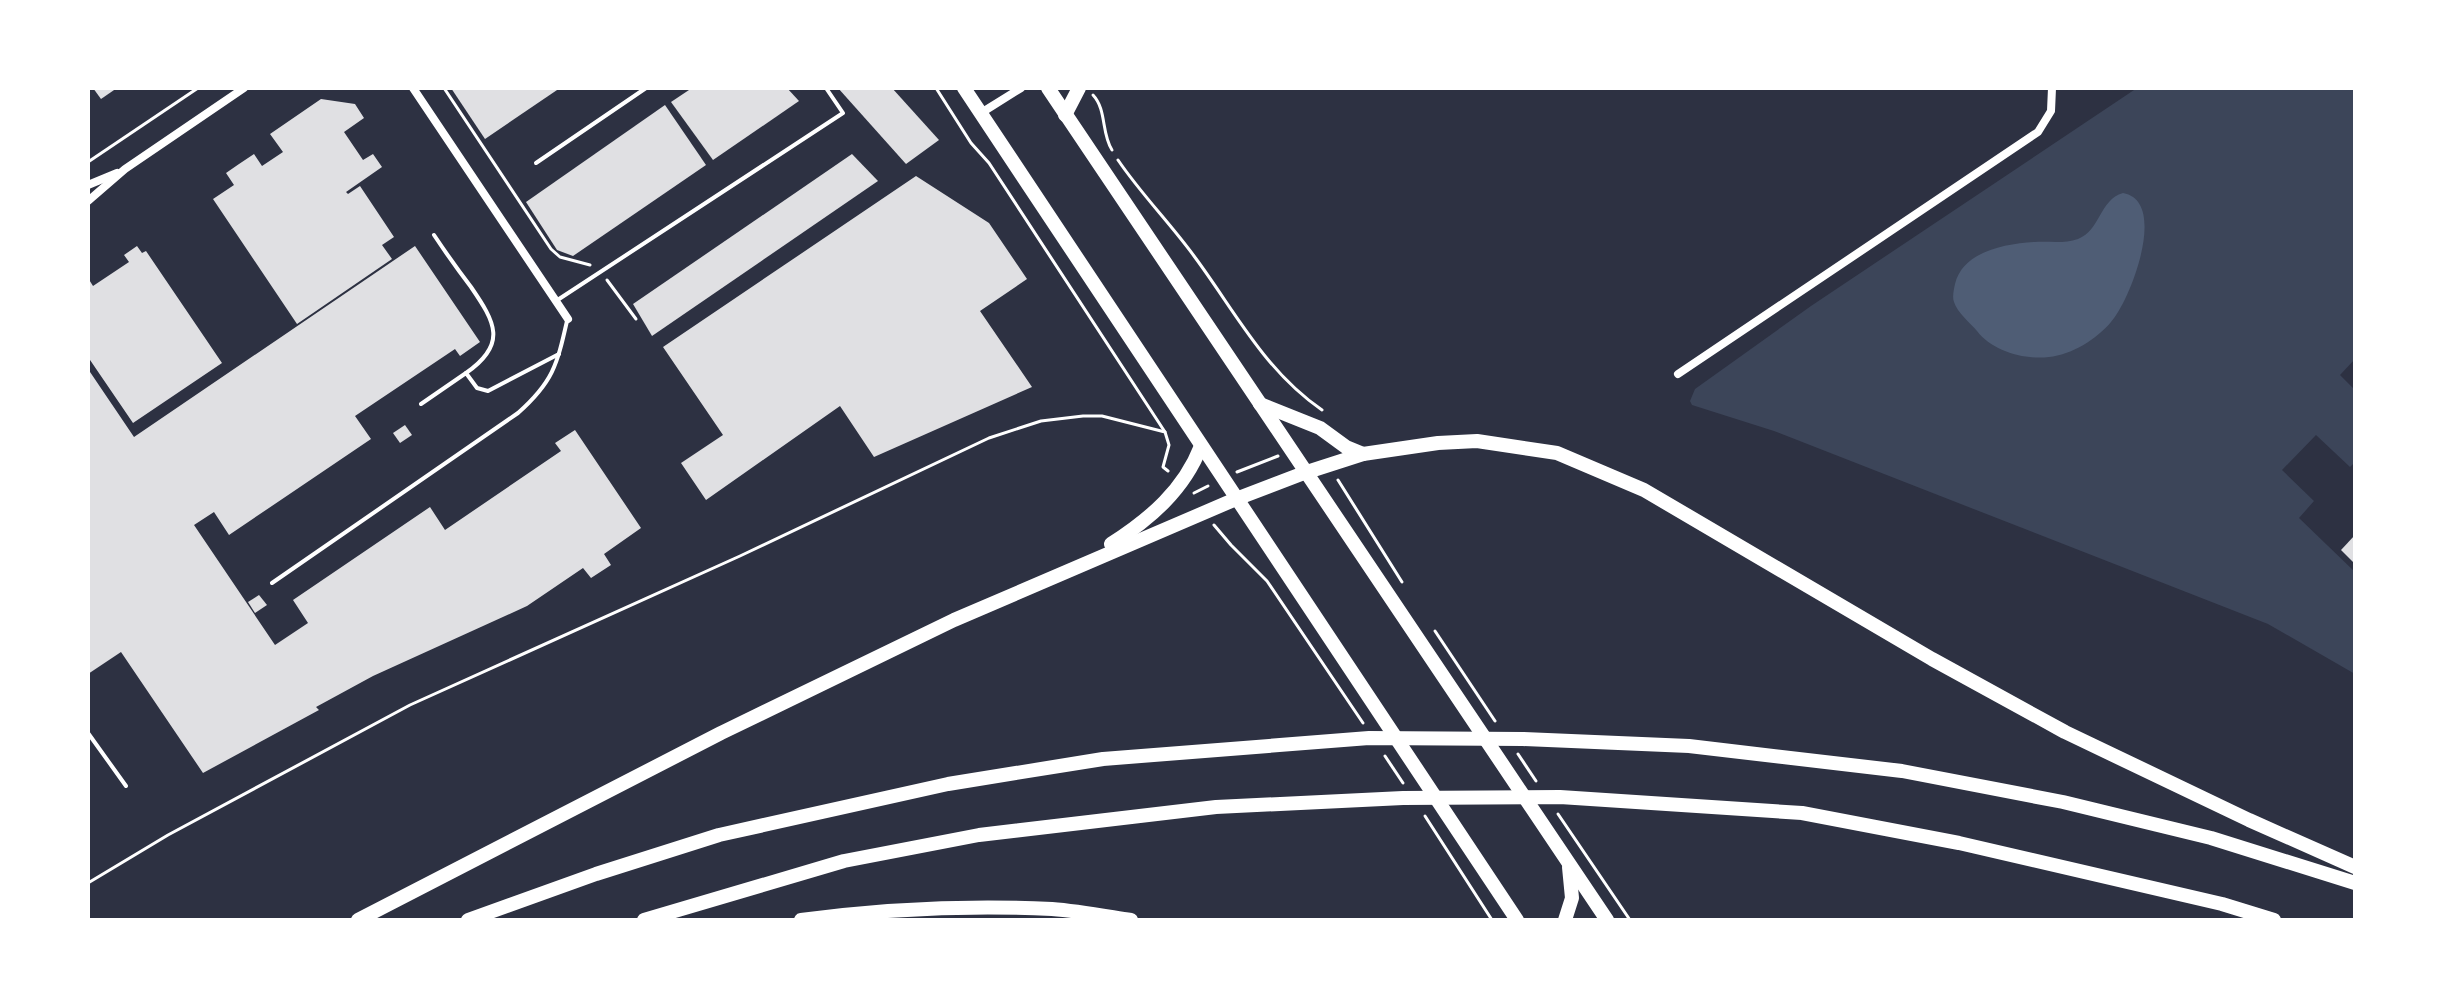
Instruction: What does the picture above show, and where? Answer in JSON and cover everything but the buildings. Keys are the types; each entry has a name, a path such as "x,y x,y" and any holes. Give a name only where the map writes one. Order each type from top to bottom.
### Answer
{"highway":[{"path":"964,88 1517,920"},
{"path":"1048,88 1607,920"},
{"path":"1065,115 1085,90"},
{"path":"1260,404 1320,428 1346,447 1363,454"},
{"path":"358,920 721,733 954,620 1076,566 1236,499 1363,454 1427,444 1477,441 1557,453 1644,490 1932,659 2065,732 2355,867"},
{"path":"1076,566 1151,516 1183,482 1201,446"},
{"path":"468,920 596,874 719,835 948,784 1103,759 1372,740 1523,739 1689,746 1902,771 2063,802 2211,838 2355,883"},
{"path":"644,920 844,861 979,835 1216,807 1404,792 1560,797 1802,813 1959,843 2222,904 2274,920"},
{"path":"1565,920 1572,898 1569,863"},
{"path":"801,920 869,911 972,907 1054,909 1131,920"}],"street":[{"path":"88,201 125,169 244,88"},
{"path":"413,88 568,319"},
{"path":"981,113 1021,88"},
{"path":"1678,374 2038,132 2051,111 2052,88"},
{"path":"88,185 125,169"}],"lane":[{"path":"536,163 646,88"},
{"path":"556,301 843,113 826,88"},
{"path":"421,404 478,365 491,349 493,329 489,312 434,235"},
{"path":"272,583 518,413 541,393 556,367 568,319"},
{"path":"466,373 477,388 488,391 559,354"},
{"path":"88,733 126,786"}],"path":[{"path":"88,162 198,88"},
{"path":"444,88 551,249 560,257 598,268"},
{"path":"936,88 971,143 989,163 1165,432 1169,445 1163,467 1183,482 1220,533 1267,581 1404,792"},
{"path":"1085,90 1100,104 1102,129 1112,152 1196,258 1263,355 1285,381 1325,413 1320,428"},
{"path":"605,277 636,319"},
{"path":"88,883 168,835 410,705 740,556 989,438 1041,421 1083,416 1102,416 1165,432"},
{"path":"1422,811 1492,920"}],"shaded area":[{"path":"2137,88 2355,88 2355,359 2340,375 2355,390 2355,462 2350,467 2316,435 2282,470 2314,501 2299,518 2355,572 2355,674 2268,624 1774,431 1692,405 1690,401 1695,389 1811,306"},
{"path":"2123,193 2136,200 2143,214 2141,253 2119,311 2091,340 2057,356 2039,358 2019,355 1991,344 1958,310 1953,298 1955,284 1967,264 1976,257 1999,247 2078,239 2086,235 2109,202"}]}
